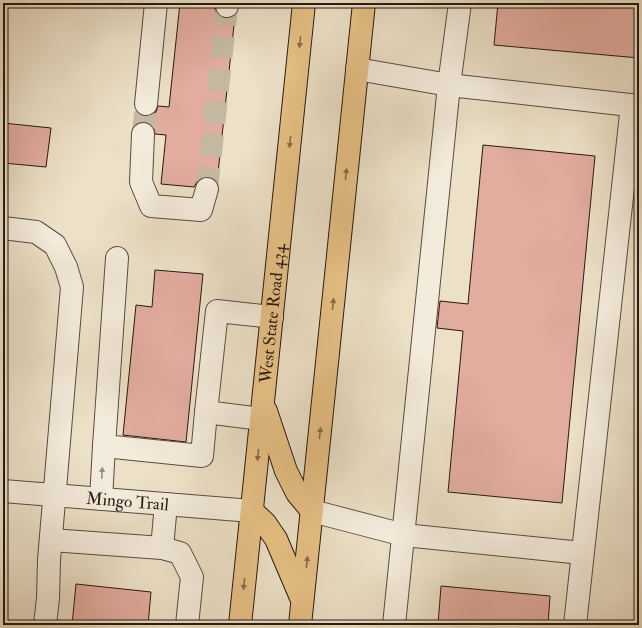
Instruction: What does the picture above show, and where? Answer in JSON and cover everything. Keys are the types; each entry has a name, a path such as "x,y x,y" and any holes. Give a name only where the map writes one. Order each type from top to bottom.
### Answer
{"main road":[{"name":"West State Road 434","path":"240,625 304,3"},
{"path":"300,625 364,3"},
{"path":"262,410 286,471 298,493 312,511"},
{"path":"252,511 265,523 276,539 303,601"}],"street":[{"path":"146,104 156,3"},
{"path":"394,625 449,85 460,3"},
{"path":"357,69 449,85 635,106 574,625"},
{"path":"143,134 141,182 151,206 202,210 206,189"},
{"path":"3,228 36,232 55,245 66,267 72,287 55,495 48,560 46,625"},
{"path":"101,499 118,258"},
{"path":"104,446 202,456 217,311 272,317"},
{"path":"206,412 262,410"},
{"name":"Mingo Trail","path":"3,491 252,511"},
{"path":"162,548 166,504"},
{"path":"312,511 404,535 582,553"},
{"path":"51,540 162,548 180,553 192,577 187,625"}],"building":[{"path":"180,3 215,4 217,14 223,18 235,16 217,182 211,177 204,177 198,180 194,187 161,184 166,135 155,134 154,128 149,123 150,116 156,112 158,106 169,107"},
{"path":"498,3 639,3 639,58 494,45"},
{"path":"3,123 51,128 46,167 3,163"},
{"path":"483,145 595,156 562,503 448,492 463,331 437,328 440,301 468,304"},
{"path":"155,270 203,274 186,442 123,435 136,305 152,307"},
{"path":"76,584 151,592 148,625 72,625"},
{"path":"441,586 550,596 548,625 438,625"}],"tunnel":[{"path":"207,189 227,6"},
{"path":"143,134 146,104"}]}
